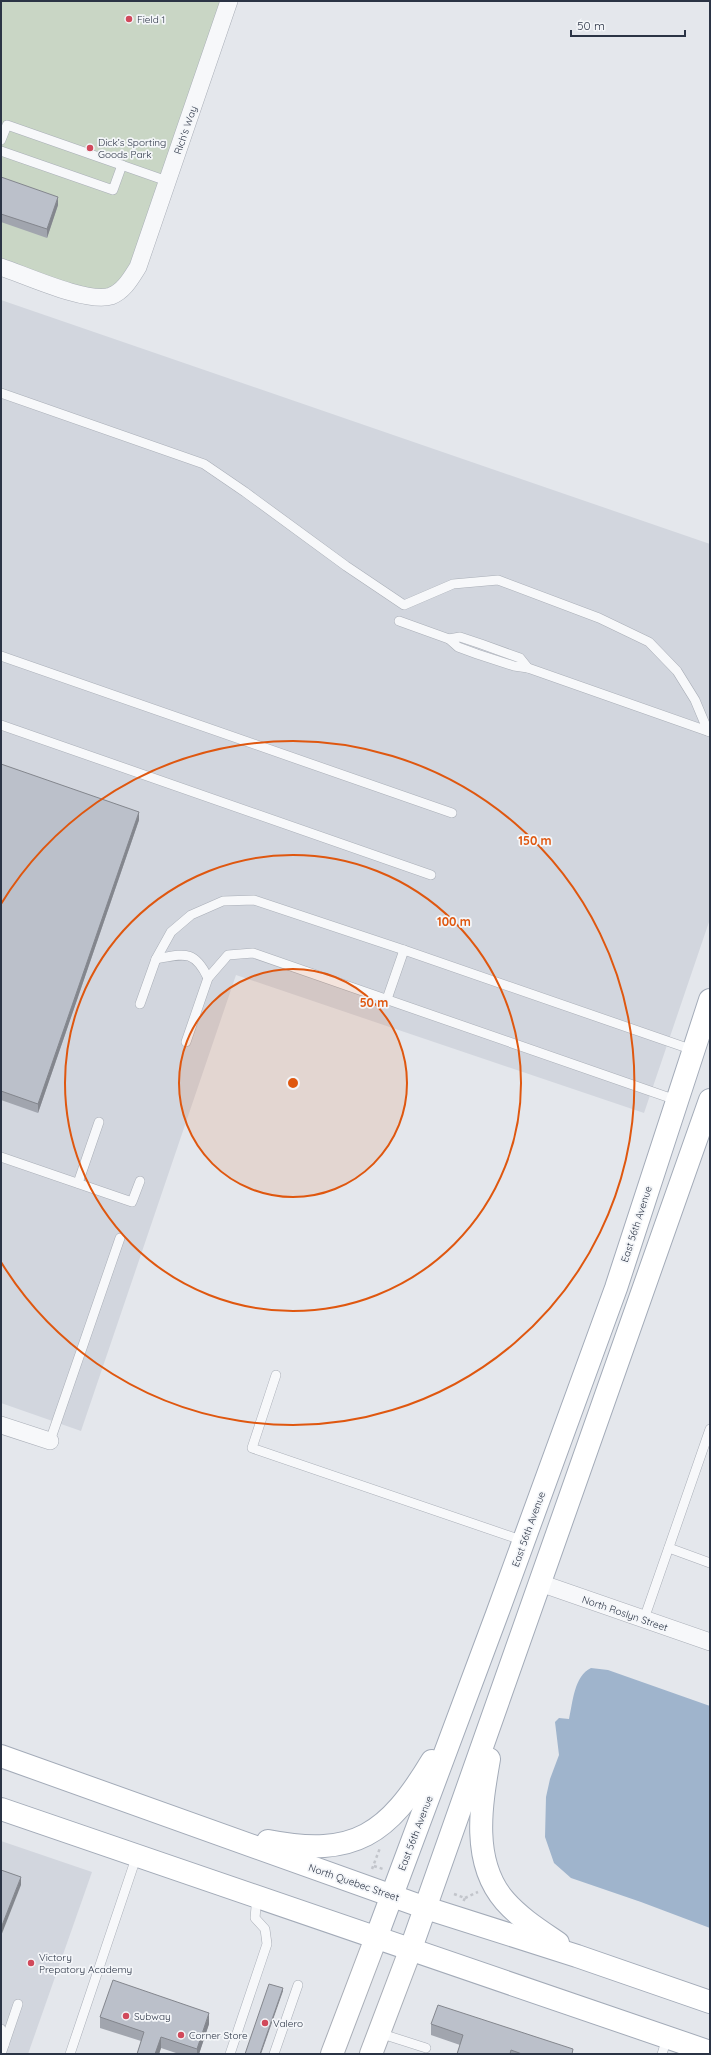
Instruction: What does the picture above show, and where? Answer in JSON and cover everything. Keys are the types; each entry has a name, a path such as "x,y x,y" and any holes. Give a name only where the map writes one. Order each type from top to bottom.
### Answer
{"main road":[{"name":"East 56th Avenue","path":"332,2054 524,1541 616,1288 676,1100 710,1000"},
{"path":"371,2054 426,1908 710,1100"},
{"path":"204,1828 284,1844 306,1846 332,1846 360,1838 385,1823 404,1803 420,1780 460,1713"},
{"path":"491,1722 489,1757 482,1805 482,1835 485,1863 489,1876 506,1902 528,1922 577,1956"},
{"name":"North Quebec Street","path":"1,1756 426,1908 577,1956 710,2002"},
{"path":"1,1809 376,1938 665,2046 710,2052"}],"street":[{"name":"Rich's Way","path":"1,267 95,298 111,296 126,286 138,267 229,1"},
{"path":"1,1424 50,1442"},
{"name":"North Roslyn Street","path":"540,1583 710,1642"}],"lane":[{"path":"1,140 7,125 167,181"},
{"path":"1,151 113,190 122,165"},
{"path":"1,393 204,464 346,566 404,605 453,584 498,580 599,618 649,642 677,671 695,700 709,732"},
{"path":"399,621 449,639 458,647 477,654 514,666 528,668 709,732"},
{"path":"1,656 452,813"},
{"path":"1,725 431,875"},
{"path":"140,1004 156,959 171,932 192,915 222,900 254,900 693,1050"},
{"path":"387,999 404,950"},
{"path":"186,1042 208,978 228,955 253,953 676,1100"},
{"path":"156,959 183,954 200,962 208,978"},
{"path":"78,1183 99,1122"},
{"path":"1,1157 132,1202 140,1181"},
{"path":"50,1442 120,1238"},
{"path":"276,1375 252,1448 524,1541"},
{"path":"644,1619 710,1429"},
{"path":"669,1548 710,1563"},
{"path":"70,2054 137,1855"},
{"path":"230,2054 267,1944 266,1929 255,1918 257,1896"},
{"path":"274,2054 298,1985"},
{"path":"3,2052 18,2004"},
{"path":"1,2029 3,2052"},
{"path":"379,2033 426,2048"}],"path":[{"path":"371,1873 381,1846 378,1842"},
{"path":"454,1894 464,1898 478,1892"},
{"path":"462,1904 464,1898"}],"shaded area":[{"path":"1,300 710,544 710,919 644,1113 236,975 81,1431 1,1403"},
{"name":"Victory Prepatory Academy","path":"1,1841 92,1872 28,2054 1,2054"}],"green space":[{"name":"Dick’s Sporting Goods Park","path":"1,1 229,1 138,267 111,296 1,267"}],"water":[{"path":"591,1668 608,1670 710,1706 710,1928 571,1878 554,1863 545,1837 546,1797 550,1779 559,1755 555,1722 559,1718 569,1719 575,1690 578,1683 585,1672"}],"building":[{"path":"1,177 58,197 47,229 1,214"},
{"path":"1,764 139,812 38,1104 1,1091"},
{"path":"1,1870 21,1877 1,1928"},
{"path":"113,1980 209,2013 197,2049 161,2037 155,2054 137,2054 144,2032 100,2017"},
{"name":"Valero","path":"269,1984 283,1988 260,2054 245,2054"},
{"path":"438,2005 573,2049 572,2054 522,2054 511,2050 510,2054 457,2054 463,2035 431,2024"}],"place":[{"name":"Field 1","path":"129,19"},
{"name":"Dick’s Sporting Goods Park","path":"90,148"},
{"name":"Victory Prepatory Academy","path":"31,1963"},
{"name":"Subway","path":"126,2016"},
{"name":"Valero","path":"265,2023"},
{"name":"Corner Store","path":"181,2035"}]}
